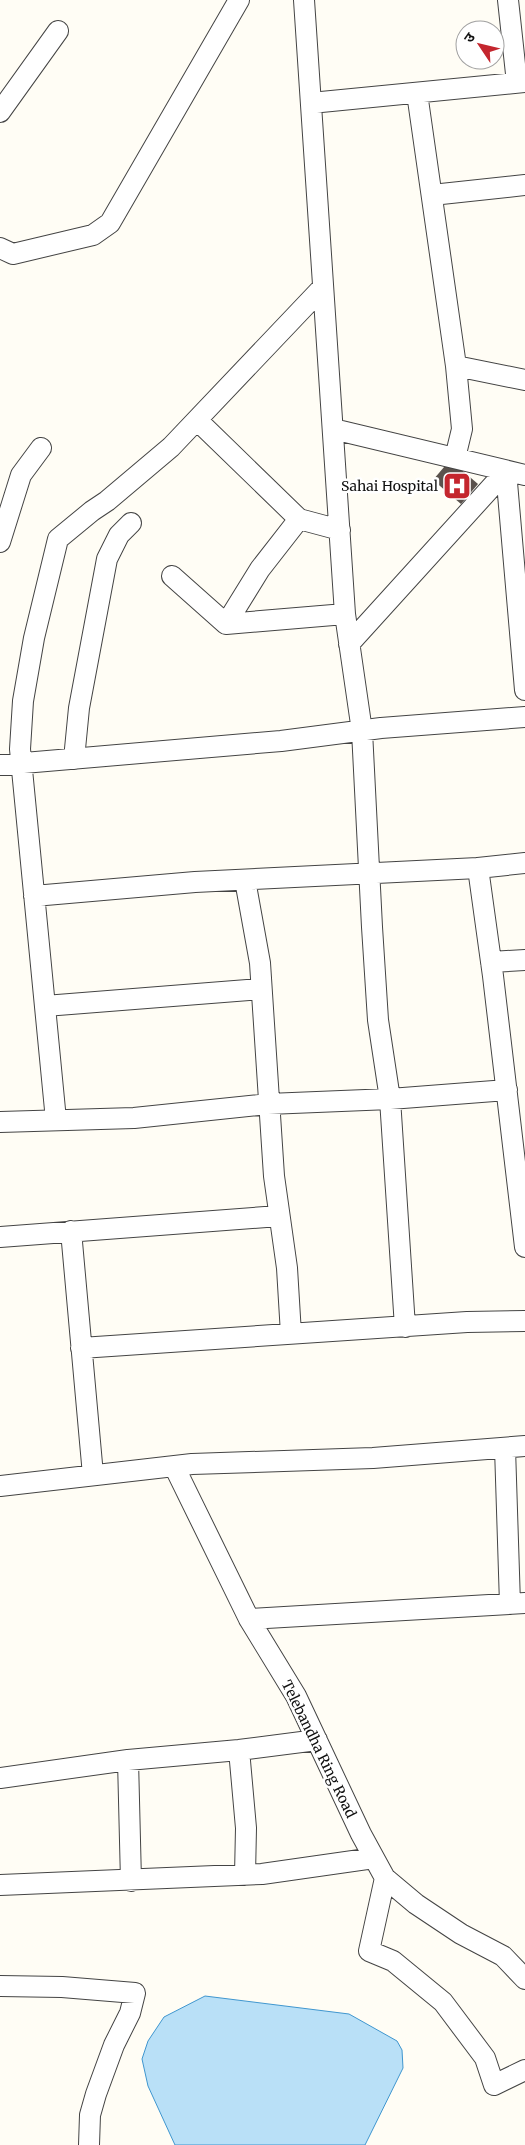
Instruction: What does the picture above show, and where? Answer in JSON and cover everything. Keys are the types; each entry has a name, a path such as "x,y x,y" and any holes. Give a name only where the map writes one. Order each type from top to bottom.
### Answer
{"street":[{"path":"0,248 13,254 93,236 110,223 239,0"},
{"path":"304,0 345,614 362,731 378,1020 390,1099 404,1327"},
{"path":"311,103 521,83 508,0"},
{"path":"0,112 58,31"},
{"path":"417,93 456,366 462,429 455,458"},
{"path":"432,195 525,185"},
{"path":"56,1120 23,763 20,749 23,701 36,629 58,539 92,511 108,501 171,447 324,287"},
{"path":"456,366 525,380"},
{"path":"197,420 299,519 340,530"},
{"path":"333,429 515,473"},
{"path":"0,542 20,475 41,448"},
{"path":"350,644 515,473"},
{"path":"515,473 525,690"},
{"path":"226,624 260,569 299,519"},
{"path":"74,759 79,708 107,558 119,535 131,523"},
{"path":"172,576 226,624 345,614"},
{"path":"0,765 272,742 362,731 525,717"},
{"path":"34,896 369,872 478,868 525,863"},
{"path":"478,868 525,1247"},
{"path":"245,880 260,963 268,1104 287,1268 291,1334"},
{"path":"491,962 525,960"},
{"path":"45,1006 261,989"},
{"path":"0,1122 134,1118 268,1104 390,1099 507,1090"},
{"path":"0,1237 280,1216"},
{"path":"71,1232 93,1475"},
{"path":"81,1348 525,1321"},
{"path":"0,1486 174,1466 373,1458 525,1446"},
{"path":"249,1619 517,1604 505,1448"},
{"name":"Telebandha Ring Road","path":"174,1466 249,1619 296,1696 385,1878 431,1914 462,1934 503,1956 525,1979"},
{"path":"0,1778 128,1760 239,1750 316,1740"},
{"path":"239,1750 246,1828 245,1875"},
{"path":"128,1760 131,1881"},
{"path":"0,1885 245,1875 374,1858"},
{"path":"385,1878 369,1951 393,1961 443,2002 485,2058 494,2085 525,2070"},
{"path":"0,1986 135,1993 130,2013 114,2045 96,2094 90,2115 89,2145"}],"water":[{"path":"205,1996 349,2014 397,2041 402,2050 403,2068 365,2145 175,2145 148,2086 142,2059 148,2041 164,2017"}],"building":[{"path":"450,460 478,484 461,504 433,480"}],"place":[{"name":"Sahai Hospital","path":"457,486"}]}
